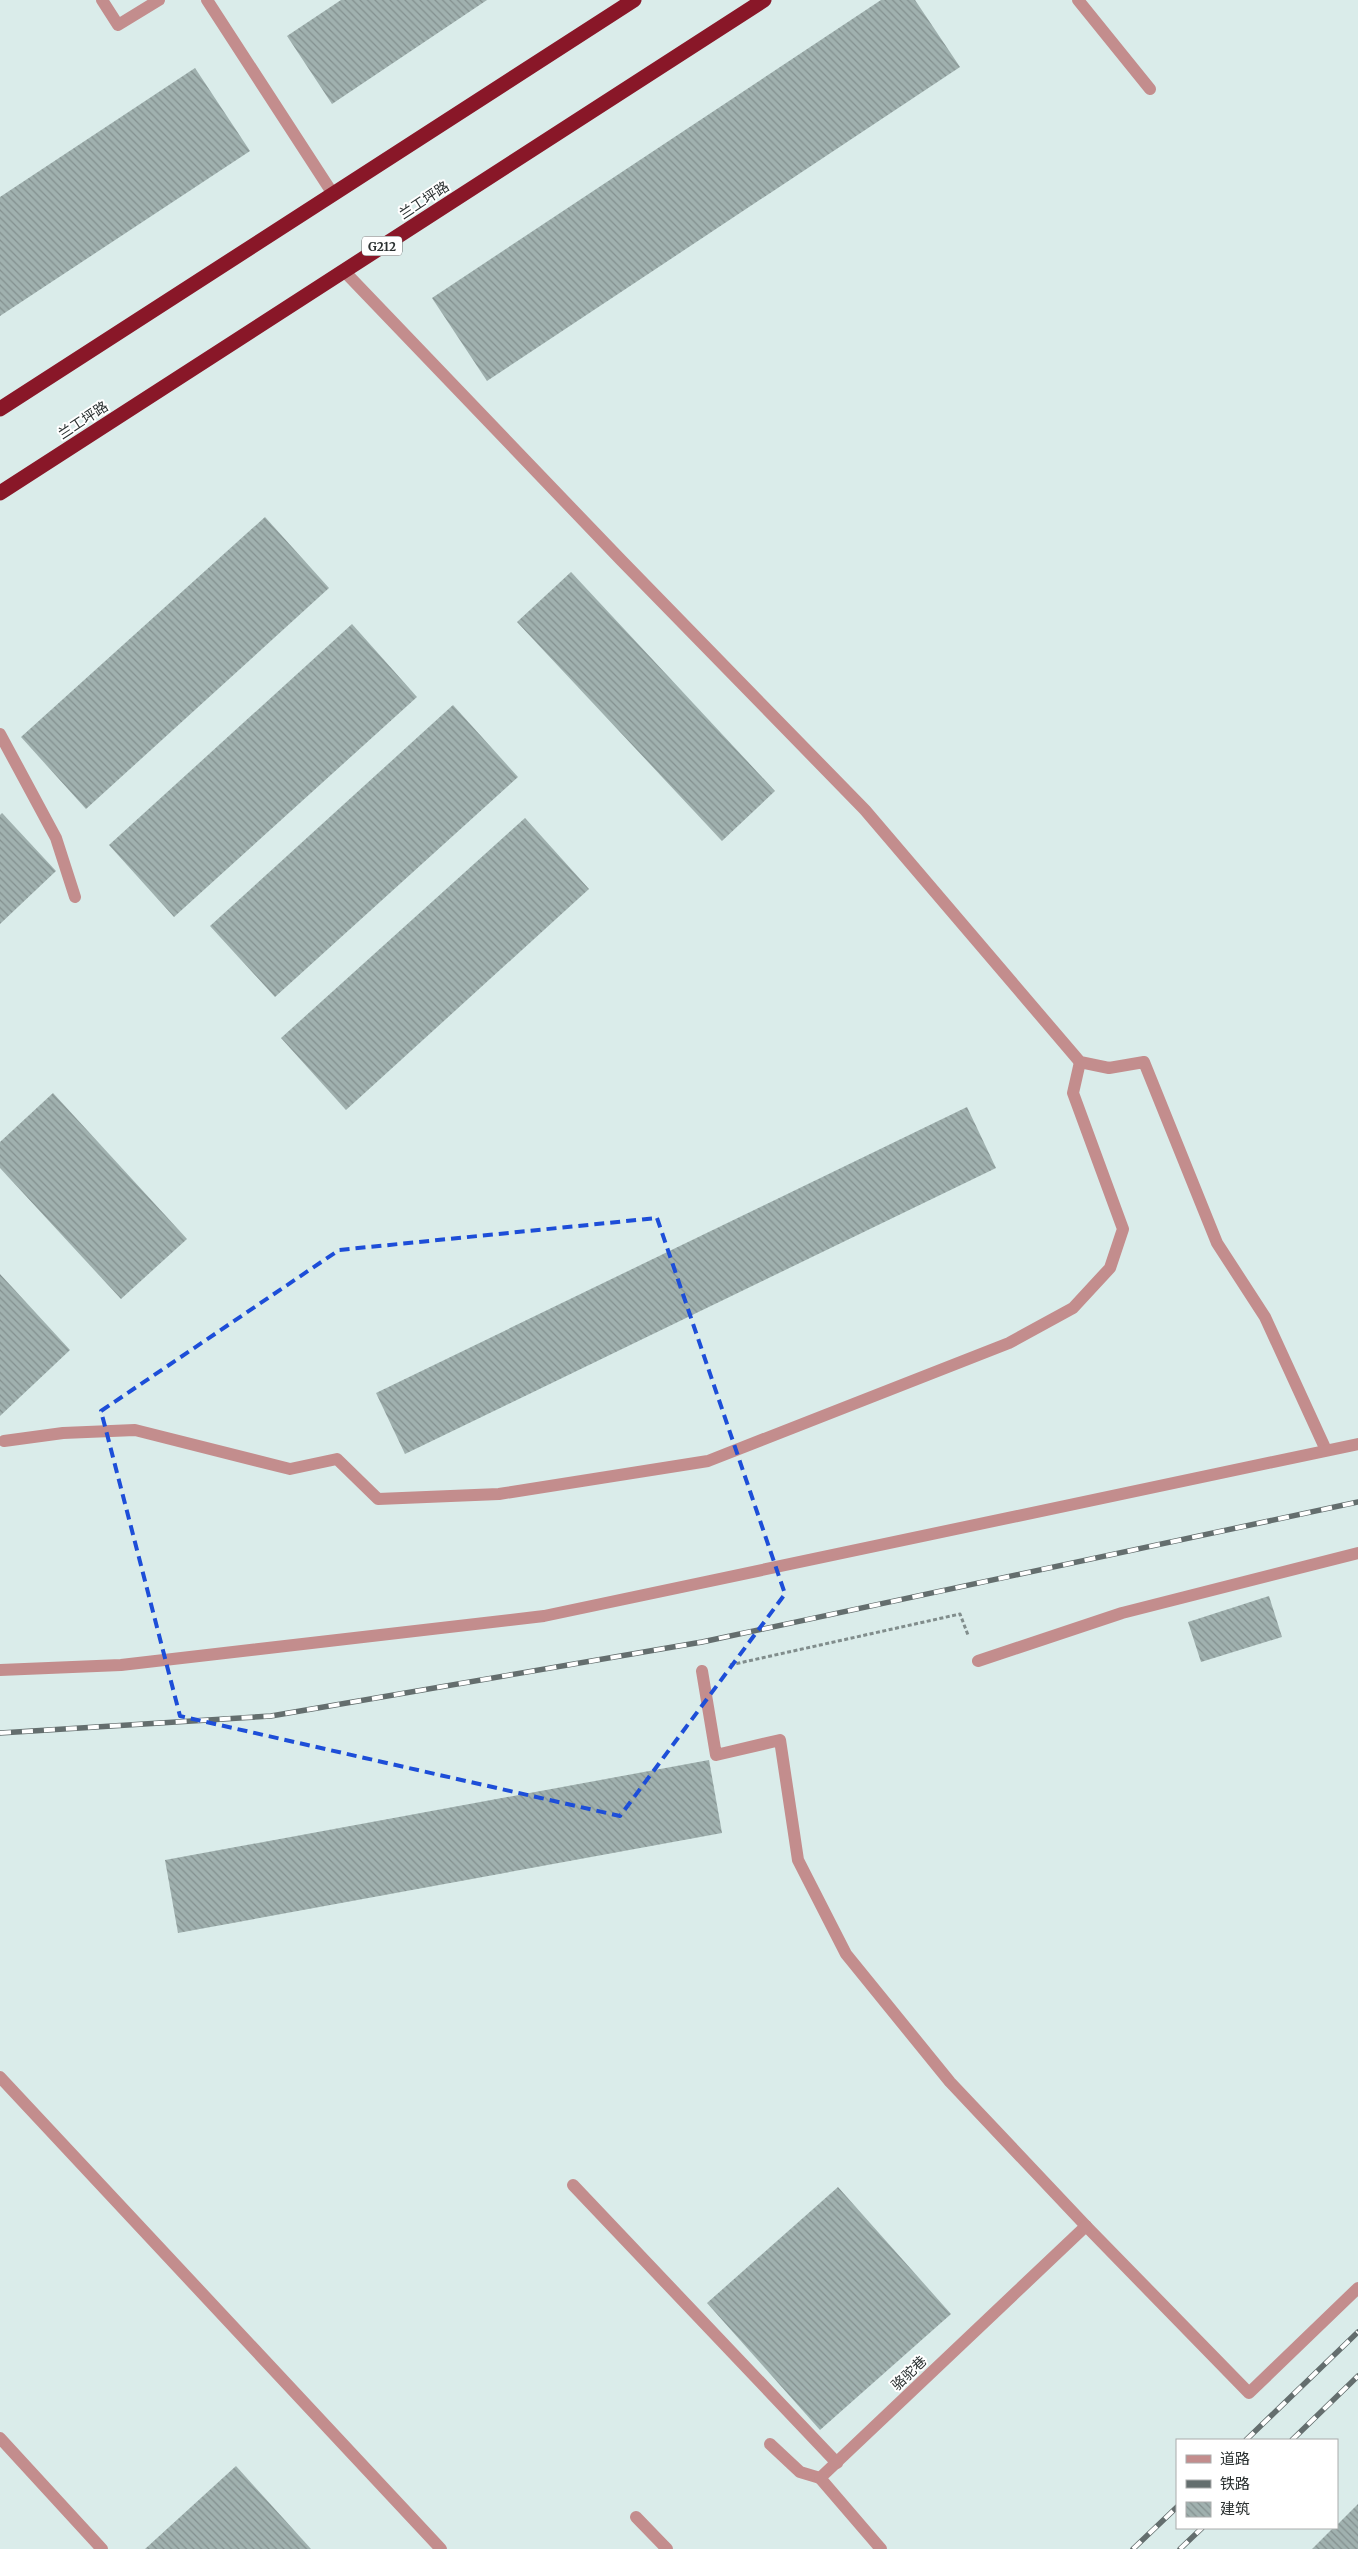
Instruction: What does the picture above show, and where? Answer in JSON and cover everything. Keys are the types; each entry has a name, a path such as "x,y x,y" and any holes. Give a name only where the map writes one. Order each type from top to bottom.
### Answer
{"highway":[{"path":"0,409 634,0"},
{"name":"兰工坪路","path":"0,493 764,0"}],"street":[{"path":"102,0 118,25 159,0"},
{"path":"207,0 333,194"},
{"path":"1078,0 1150,89"},
{"path":"344,271 621,560 865,810 1080,1062 1109,1068 1144,1062 1217,1243 1265,1317 1326,1450"},
{"path":"0,734 56,838 75,897"},
{"path":"4,1441 63,1433 135,1430 290,1469 337,1459 378,1499 499,1494 708,1461 1009,1343 1073,1308 1110,1268 1123,1230 1073,1093 1080,1062"},
{"path":"0,1670 121,1665 544,1616 1358,1444"},
{"path":"978,1661 1122,1613 1358,1552"},
{"path":"702,1671 716,1755 780,1740 798,1860 846,1954 950,2082 1248,2393 1358,2288"},
{"path":"0,2077 441,2549"},
{"path":"573,2185 837,2463"},
{"name":"骆驼巷","path":"820,2478 1086,2226"},
{"path":"0,2438 102,2549"},
{"path":"770,2444 800,2472 820,2478 881,2549"},
{"path":"636,2517 667,2549"}],"path":[{"path":"702,1671 960,1614 978,1661"}],"highlighted area":[{"path":"657,1218 785,1594 620,1816 180,1716 101,1411 339,1250"}],"building":[{"path":"341,0 487,0 332,104 287,36"},
{"path":"881,0 915,0 960,67 487,381 432,298"},
{"path":"195,68 250,151 0,316 0,197"},
{"path":"265,517 329,588 86,809 21,737"},
{"path":"571,572 775,791 722,841 517,622"},
{"path":"352,624 417,697 174,917 109,845"},
{"path":"453,705 518,777 275,997 210,926"},
{"path":"2,813 56,871 0,924 0,815"},
{"path":"525,818 589,889 346,1110 281,1038"},
{"path":"53,1093 187,1239 121,1299 0,1168 0,1142"},
{"path":"967,1107 996,1168 405,1454 376,1393"},
{"path":"0,1274 70,1350 0,1416"},
{"path":"1269,1596 1282,1637 1201,1662 1188,1622"},
{"path":"709,1760 722,1833 178,1933 165,1860"},
{"path":"838,2187 951,2314 820,2430 707,2303"},
{"path":"236,2466 311,2549 145,2549"},
{"path":"1358,2504 1358,2549 1312,2549 1332,2529 1338,2529 1338,2524"}],"railway":[{"path":"0,1733 271,1716 702,1642 1358,1502"},
{"path":"1247,2439 1358,2332"},
{"path":"1293,2439 1358,2376"},
{"path":"1133,2549 1176,2508"},
{"path":"1180,2549 1201,2529"}]}
